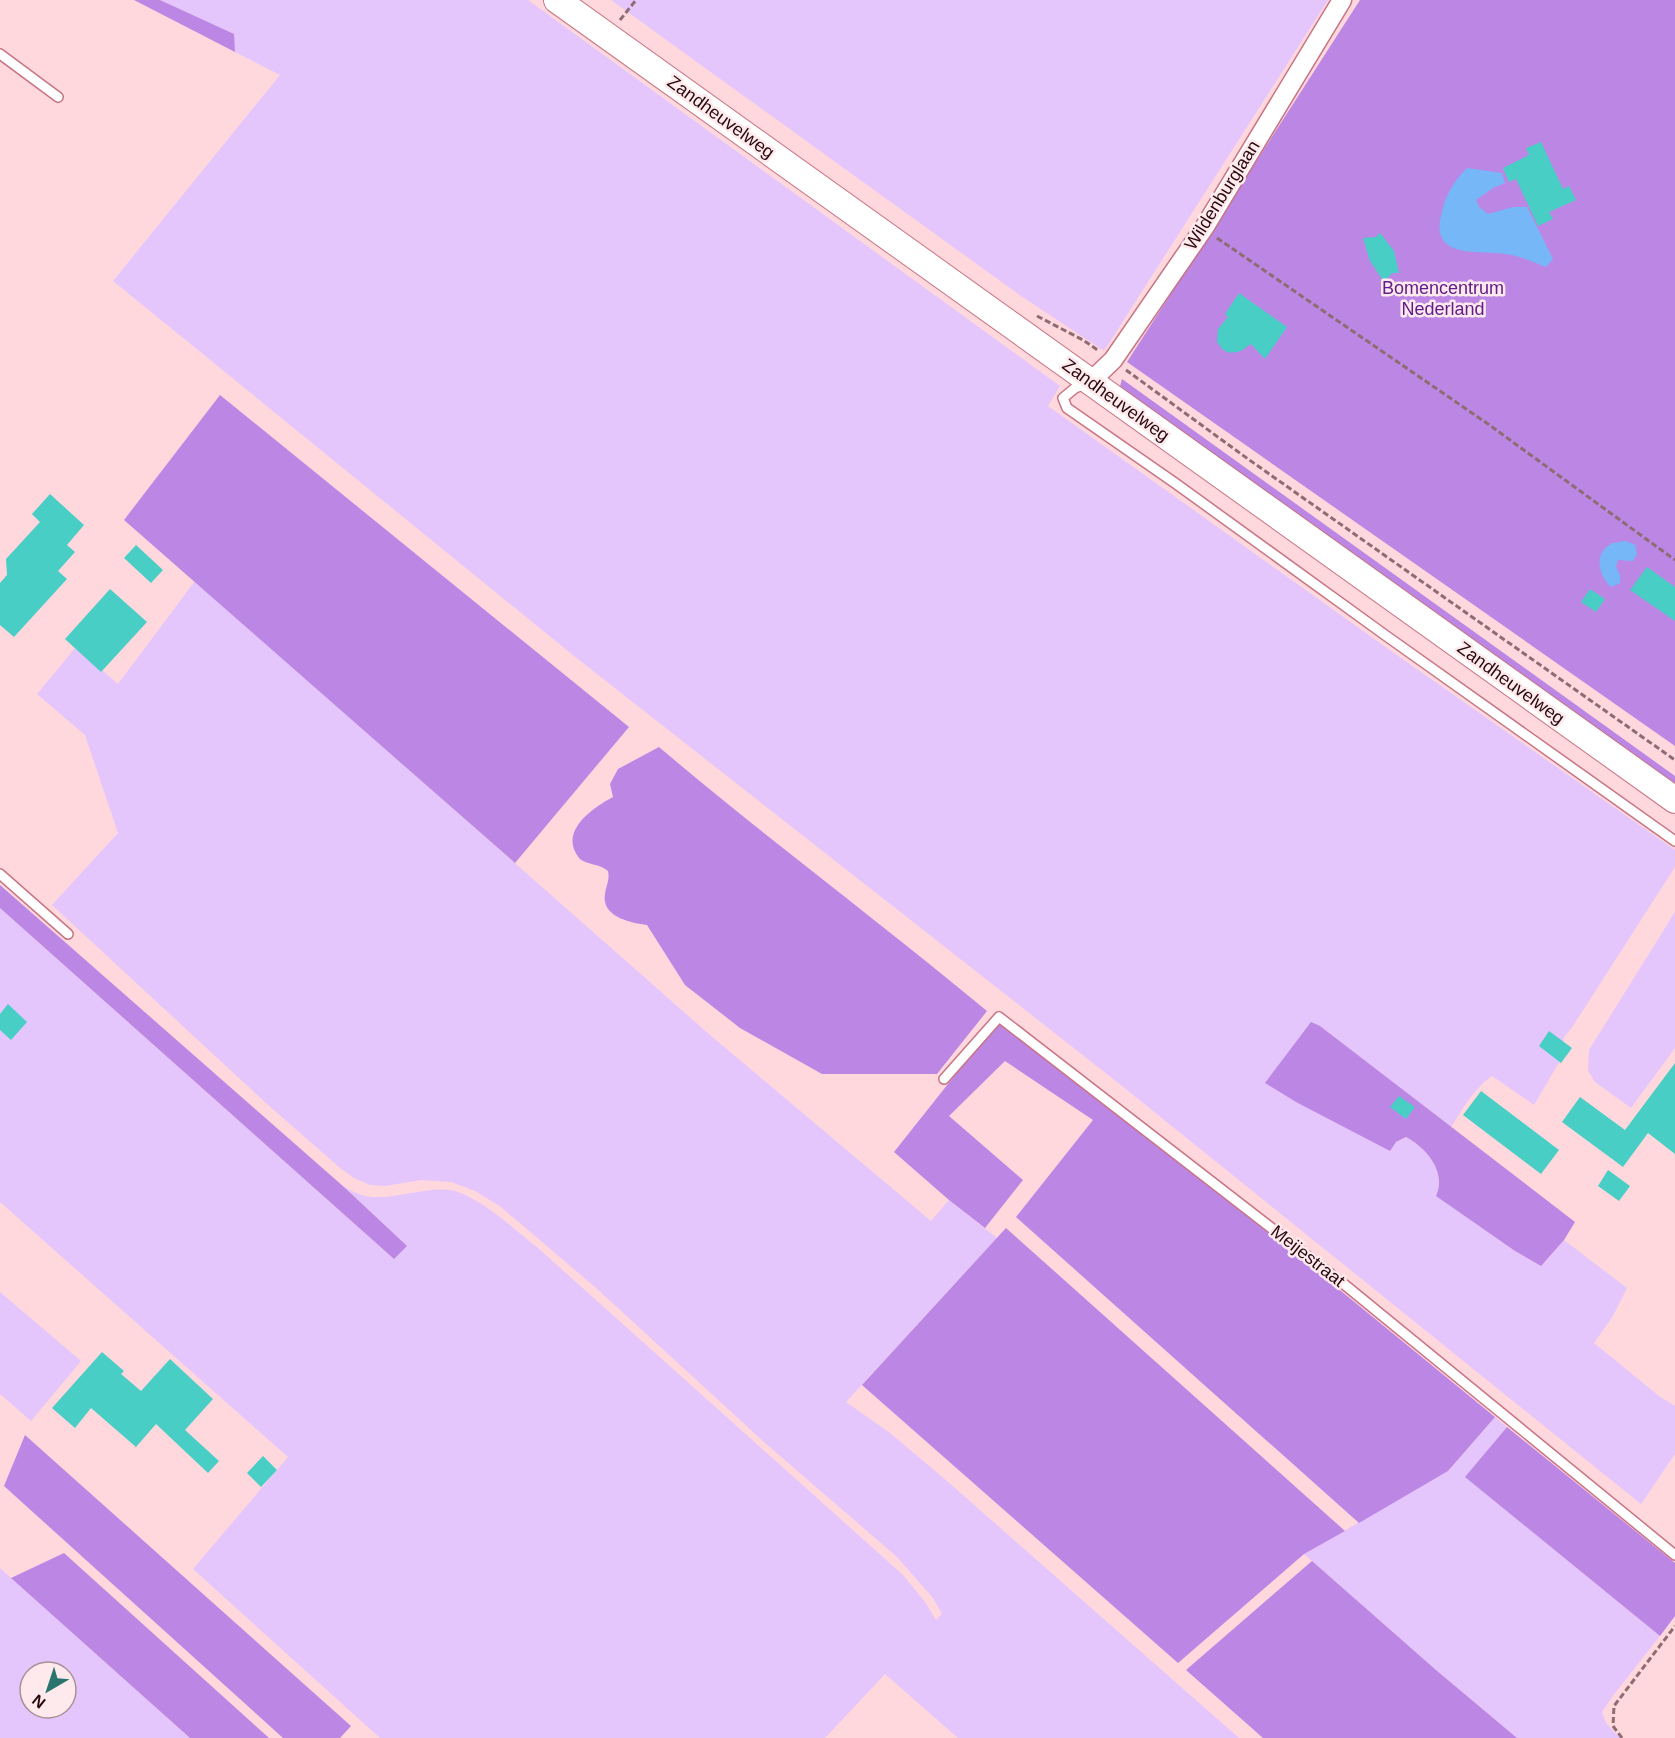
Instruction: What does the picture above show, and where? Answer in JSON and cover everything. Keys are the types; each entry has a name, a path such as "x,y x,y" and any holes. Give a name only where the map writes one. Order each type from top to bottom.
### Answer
{"main road":[{"name":"Zandheuvelweg","path":"557,0 1675,800"}],"street":[{"name":"Wildenburglaan","path":"1090,382 1113,360 1204,228 1342,0"}],"lane":[{"path":"0,54 58,97"},
{"path":"1090,382 1075,388 1063,398 1067,408 1675,841"},
{"path":"0,874 68,934"},
{"name":"Meijestraat","path":"944,1079 999,1017 1346,1284 1675,1555"}],"path":[{"path":"609,37 636,0"},
{"path":"1204,228 1488,424 1675,560"},
{"name":"Zandheuvelweg","path":"1113,360 1248,459 1675,760"},
{"path":"1622,1738 1613,1726 1614,1706 1675,1626"}],"shaded area":[{"path":"160,0 528,0 1060,386 1048,406 1675,850 1675,867 1564,1037 1561,1059 1534,1105 1492,1076 1474,1093 1451,1127 1320,1026 1390,1151 1396,1142 1407,1137 1428,1154 1439,1178 1437,1196 1515,1251 1541,1266 1564,1240 1627,1288 1613,1316 1594,1343 1659,1396 1675,1406 1675,1454 1641,1504 1117,1082 574,656 113,281 280,75 235,52 233,34"},
{"path":"611,0 1328,0 1104,351 1021,296"},
{"path":"195,581 710,1035 931,1221 949,1200 997,1238 846,1402 890,1433 947,1481 1239,1738 958,1738 885,1674 825,1738 380,1738 193,1569 288,1457 0,1202 0,908 394,1259 406,1246 344,1187 362,1195 376,1197 436,1190 458,1192 479,1202 500,1217 538,1248 903,1575 936,1620 942,1614 933,1598 896,1556 765,1443 595,1287 501,1207 475,1191 451,1182 421,1180 385,1186 370,1185 354,1178 267,1104 52,905 118,833 85,735 37,694 76,647 118,684"},
{"path":"1675,912 1675,1048 1631,1108 1595,1082 1588,1071 1589,1050"},
{"path":"0,1292 81,1361 31,1421 0,1394"},
{"path":"1495,1417 1507,1427 1466,1477 1660,1636 1602,1712 1606,1723 1620,1738 1517,1738 1304,1554 1448,1471"},
{"path":"0,1568 190,1738 0,1738"}],"green space":[{"path":"134,0 160,0 234,34 235,52"},
{"name":"Bomencentrum Nederland","path":"1360,0 1675,0 1675,746 1127,362"},
{"path":"1122,379 1675,776 1675,795 1119,390"},
{"path":"220,395 629,727 515,863 124,520"},
{"path":"659,747 987,1011 937,1074 822,1074 740,1028 685,985 647,925 633,923 612,913 605,902 608,871 579,858 574,848 575,830 596,807 613,797 610,784 618,769"},
{"path":"0,885 344,1187 407,1246 394,1259 0,908"},
{"path":"998,1021 1302,1259 1495,1417 1448,1471 1359,1523 1016,1217 1093,1120 1005,1061 949,1116 1023,1180 985,1228 894,1152"},
{"path":"1311,1022 1320,1026 1575,1222 1564,1240 1541,1266 1515,1251 1436,1196 1439,1187 1437,1170 1428,1154 1414,1142 1406,1137 1396,1142 1390,1151 1296,1102 1265,1083"},
{"path":"1006,1228 1345,1531 1304,1554 1178,1663 862,1385"},
{"path":"1507,1427 1675,1563 1675,1616 1660,1636 1465,1477"},
{"path":"25,1435 351,1726 340,1738 283,1738 4,1486"},
{"path":"64,1553 269,1738 190,1738 11,1578"},
{"path":"1312,1561 1517,1738 1263,1738 1186,1670"}],"water":[{"path":"1467,168 1502,173 1505,183 1476,200 1479,207 1488,214 1513,207 1527,207 1553,259 1546,267 1511,255 1462,250 1451,247 1444,241 1440,231 1445,202 1454,184"},
{"path":"1626,541 1635,545 1637,554 1633,561 1618,560 1616,567 1620,575 1620,583 1611,587 1603,577 1600,559 1605,548 1612,543"}],"building":[{"path":"1541,142 1563,189 1569,186 1576,200 1549,212 1553,219 1538,226 1516,179 1509,182 1503,168 1529,155 1526,148"},
{"path":"1380,233 1394,251 1399,273 1392,273 1384,282 1370,261 1363,238 1376,237"},
{"path":"1239,293 1287,327 1265,359 1251,344 1241,351 1231,353 1223,350 1217,342 1218,329 1228,317 1225,314"},
{"path":"50,494 84,525 67,545 75,552 58,571 67,579 14,637 0,625 0,583 7,575 6,559 40,522 32,514"},
{"path":"136,545 163,570 151,583 124,558"},
{"path":"1647,567 1675,587 1675,621 1630,590"},
{"path":"110,589 147,622 101,672 65,639"},
{"path":"1590,589 1605,599 1596,612 1581,602"},
{"path":"8,1004 27,1022 11,1040 0,1030 0,1014"},
{"path":"1549,1031 1572,1048 1561,1063 1539,1046"},
{"path":"1675,1063 1675,1154 1648,1133 1623,1167 1562,1122 1580,1097 1625,1130"},
{"path":"1481,1091 1559,1150 1541,1174 1463,1115"},
{"path":"1399,1096 1415,1107 1406,1119 1390,1107"},
{"path":"1608,1170 1630,1186 1619,1201 1598,1186"},
{"path":"102,1352 124,1371 121,1374 141,1391 170,1359 213,1399 185,1430 219,1461 208,1473 156,1424 136,1447 91,1408 75,1428 52,1408"},
{"path":"263,1456 277,1470 261,1487 247,1473"}]}
